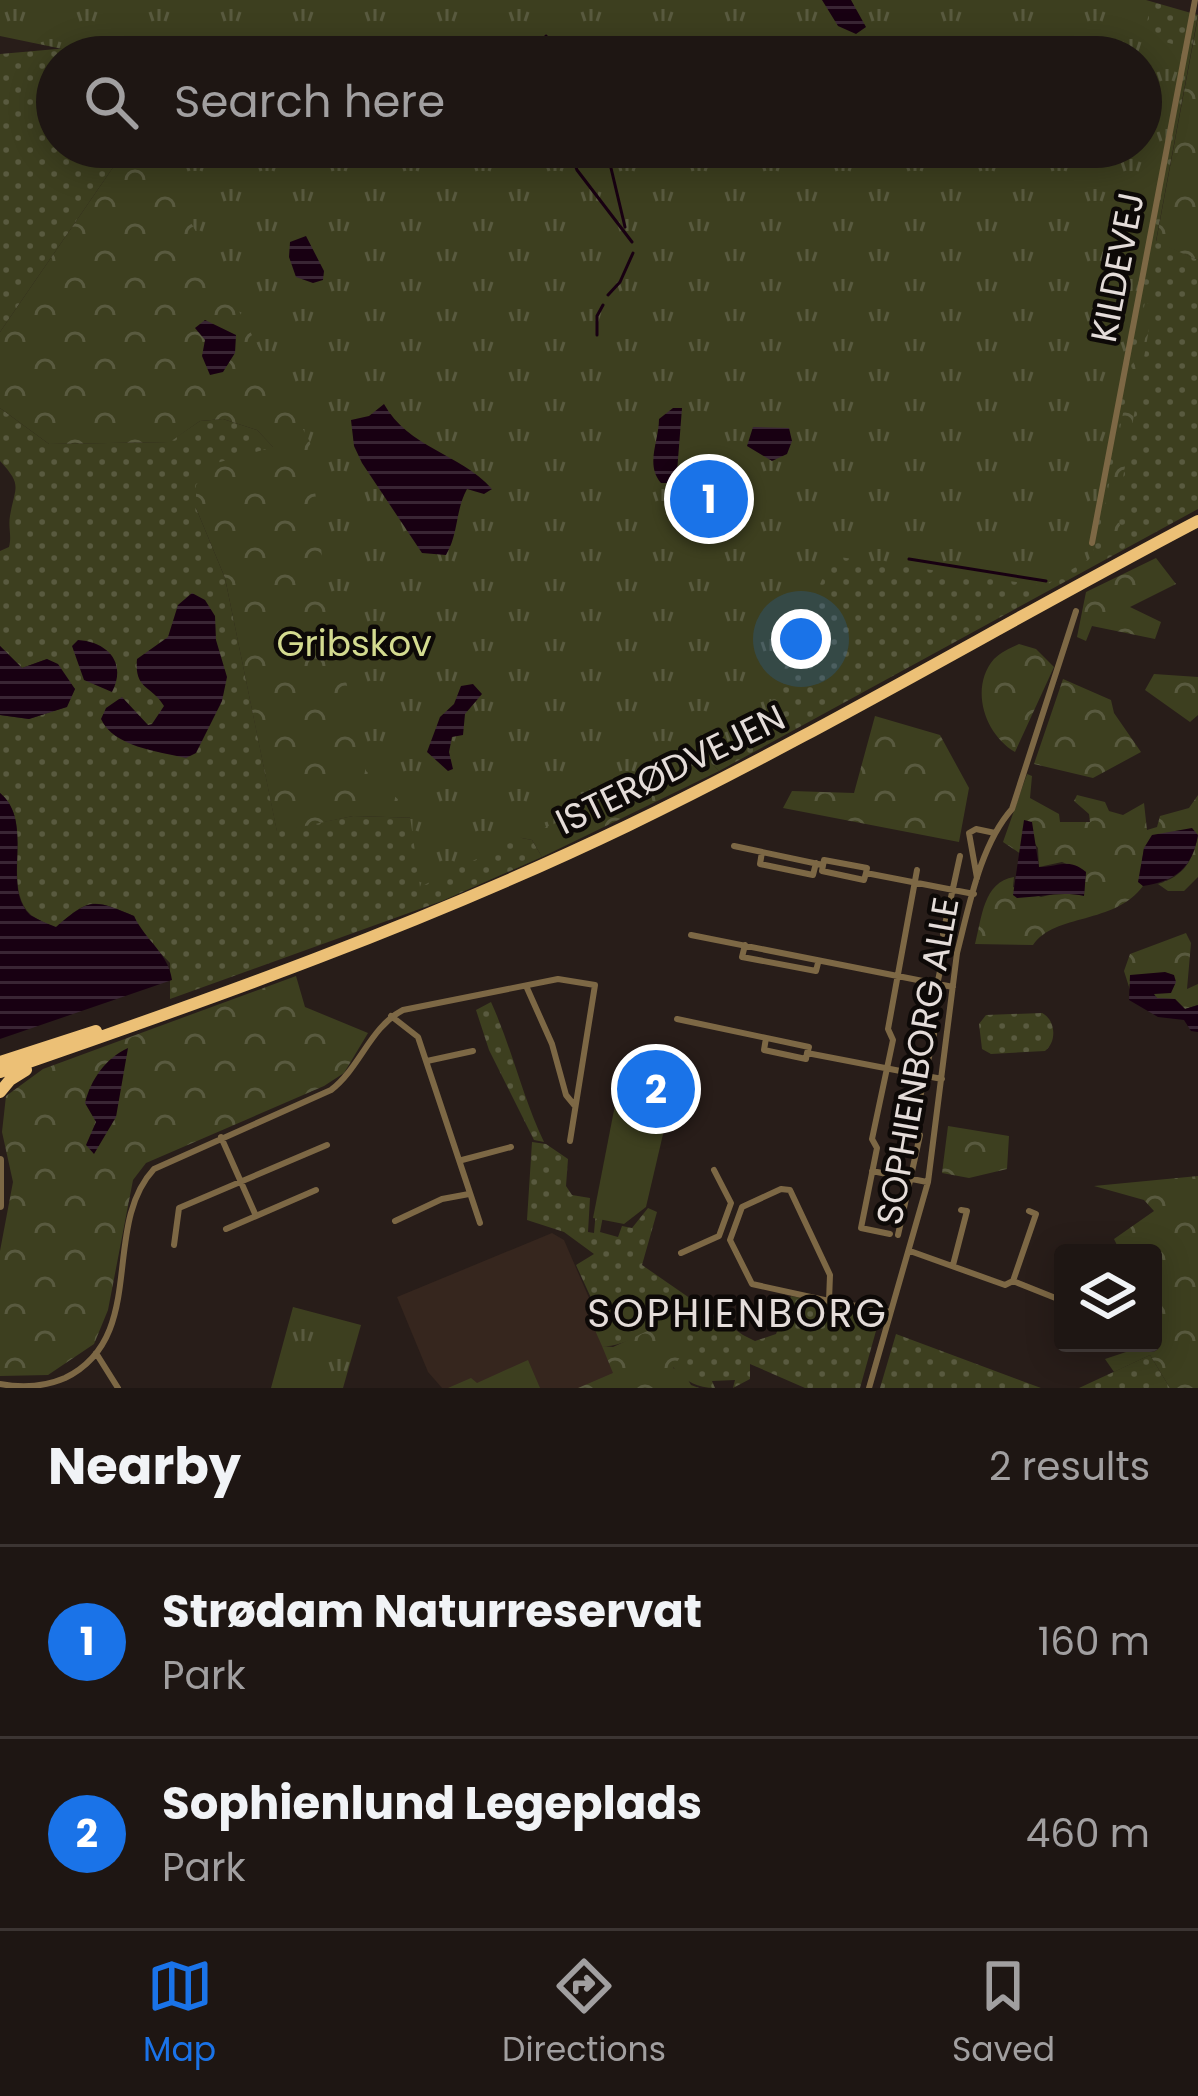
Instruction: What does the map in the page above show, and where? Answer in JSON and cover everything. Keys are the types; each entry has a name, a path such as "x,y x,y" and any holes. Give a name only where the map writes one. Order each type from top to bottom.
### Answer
{"highway":[{"name":"ISTERØDVEJEN","path":"0,1062 144,1018 390,929 622,828 853,711 1198,521"},
{"name":"ISTERØDVEJEN","path":"0,1072 144,1018"},
{"path":"0,1092 23,1071 100,1037"}],"street":[{"name":"KILDEVEJ","path":"1092,543 1195,0"},
{"name":"SOPHIENBORG ALLE","path":"869,1388 928,1182 957,953 994,833 1012,808 1076,611"},
{"name":"SOPHIENBORG ALLE","path":"978,881 970,833 976,829 994,833"},
{"path":"734,846 762,852 760,864 795,872 813,875 819,864 822,872 864,880 866,873 974,894"},
{"path":"929,1024 960,856"},
{"path":"917,870 888,1029 893,1040 872,1139 877,1148 861,1228 894,1235 920,1135"},
{"path":"691,935 953,988"},
{"path":"0,1384 50,1384 97,1353 114,1322 136,1194 144,1180 166,1161 331,1090 347,1078 391,1016 403,1010 558,979 595,985 570,1141"},
{"path":"527,987 552,1045 566,1095 575,1106"},
{"path":"391,1016 413,1031 427,1061 480,1223"},
{"path":"677,1019 809,1046 808,1053 942,1079"},
{"path":"914,1125 934,1034"},
{"path":"427,1061 473,1051"},
{"path":"221,1137 256,1216"},
{"path":"174,1245 179,1208 327,1145"},
{"path":"462,1160 511,1147"},
{"path":"0,1160 0,1206"},
{"path":"681,1253 719,1236 731,1203 714,1170"},
{"path":"872,1171 928,1182"},
{"path":"829,1301 830,1275 790,1190 781,1189 742,1207 730,1240 752,1284 829,1301 890,1312"},
{"path":"226,1229 316,1190"},
{"path":"395,1222 442,1199 469,1194"},
{"path":"728,1198 747,1205"},
{"path":"952,1266 965,1230 968,1211 961,1210"},
{"path":"910,1250 1005,1285 1013,1281 1036,1214 1029,1211"},
{"path":"715,1238 733,1244"},
{"path":"1013,1281 1054,1297"},
{"path":"97,1353 118,1388"}],"shaded area":[{"path":"822,0 851,0 866,27 856,34 838,26"},
{"path":"306,236 324,271 323,280 313,283 296,277 289,257 290,242"},
{"path":"205,320 236,335 235,353 223,372 210,375 202,356 205,340 195,328"},
{"path":"384,404 406,431 492,489 484,494 467,489 446,555 422,553 354,446 351,420 369,416"},
{"path":"673,408 682,408 677,472 668,483 661,483 653,461 659,419"},
{"path":"753,427 789,428 792,441 787,454 772,461 747,446"},
{"path":"192,593 205,600 215,616 216,640 227,677 222,701 196,753 186,758 126,742 101,719 106,708 122,697 152,724 164,706 141,682 137,659 168,637 178,605"},
{"path":"78,640 98,645 112,656 117,672 112,692 84,680 72,646"},
{"path":"0,646 22,668 47,659 58,664 75,689 67,707 29,719 0,715"},
{"path":"473,684 482,694 465,714 463,735 452,737 453,769 448,771 427,752 440,717 454,704 461,686"},
{"path":"0,793 16,821 18,888 30,915 56,927 92,904 134,916 166,962 172,980 0,1039"},
{"path":"1024,820 1032,822 1039,867 1080,867 1086,872 1084,896 1013,895"},
{"path":"1192,828 1198,835 1181,871 1155,884 1138,882 1144,848 1152,835"},
{"path":"1130,975 1174,975 1176,982 1171,993 1154,994 1175,999 1185,1009 1198,1005 1198,1032 1191,1031 1184,1020 1158,1017 1129,1000"},
{"path":"128,1048 116,1117 94,1154 86,1145 96,1122 85,1103 106,1063"},
{"path":"552,1233 564,1240 616,1374 585,1388 442,1388 428,1372 397,1297"}],"green space":[{"path":"0,0 1151,3 1144,36 36,36 36,43 0,36"},
{"path":"916,0 1146,0 1198,15 1156,241 1198,260 1198,509 719,771 691,744 664,610 1119,168 1162,168 1162,36 1058,36"},
{"path":"1198,17 1198,260 1156,242"},
{"path":"1162,41 1183,47 1162,165"},
{"path":"36,51 36,168 113,168 0,332 0,54"},
{"name":"Gribskov","path":"113,168 437,168 691,744 719,771 542,857 532,840 421,818 353,816 277,832 225,578 196,508 196,485 213,464 273,447 257,430 223,419 200,421 170,442 49,444 0,408 0,332"},
{"path":"161,168 1161,168 1092,557 1045,586 832,556 754,740 513,841 420,887 409,809 366,771 325,586 310,442"},
{"path":"1145,302 1153,306 1117,512 1121,530 1102,545 1098,540"},
{"path":"0,408 49,444 169,442 200,421 223,419 257,430 274,448 196,508 225,578 277,831 353,816 421,818 532,840 542,857 442,901 170,999 170,963 142,934 134,916 92,904 56,928 31,915 18,888 16,821 0,793 0,715 29,719 66,707 75,689 47,659 22,668 0,646 0,551 9,547 15,487 0,461"},
{"path":"1156,558 1176,584 1130,607 1161,622 1155,639 1092,626 1086,641 1077,637 1086,592"},
{"path":"1019,644 1036,649 1054,667 1015,752 989,723 982,697 986,671 994,659"},
{"path":"1154,674 1198,677 1198,715 1190,722 1145,690"},
{"path":"1063,679 1111,700 1114,713 1141,752 1093,778 1034,764"},
{"path":"875,716 940,735 969,788 959,842 783,808 792,791 854,793"},
{"path":"1027,774 1032,776 1030,798 1059,814 1060,822 1090,822 1089,814 1074,801 1077,795 1105,802 1109,811 1123,815 1144,803 1147,830 1157,827 1160,816 1189,808 1198,795 1198,835 1144,848 1139,882 1143,886 1117,907 1055,928 1033,945 975,944 990,894 1004,880 1014,877 1013,887 1041,897 1063,892 1084,895 1086,872 1062,862 1039,867 1038,848 1023,827 1021,854 1003,842"},
{"path":"1198,835 1198,877 1184,891 1168,891 1158,884 1186,866"},
{"path":"1186,933 1191,943 1187,989 1198,984 1198,1005 1185,1009 1175,999 1157,998 1131,975 1130,990 1124,971 1130,954"},
{"path":"296,976 305,1007 368,1033 344,1073 146,1163 133,1180 108,1310 94,1344 48,1375 0,1376 0,1251 13,1182 2,1132 6,1096 43,1069"},
{"path":"491,1002 544,1142 534,1140 489,1050 476,1010"},
{"path":"1042,1013 1053,1031 1045,1051 991,1054 982,1049 979,1024 986,1015"},
{"path":"615,1105 668,1113 646,1207 624,1224 593,1218"},
{"path":"948,1126 1009,1136 1007,1169 969,1178 942,1173"},
{"path":"532,1142 546,1144 568,1159 566,1186 572,1195 590,1198 588,1232 594,1233 596,1210 604,1211 600,1232 618,1237 622,1226 632,1228 648,1208 657,1212 642,1265 755,1341 776,1334 791,1296 881,1313 860,1388 805,1388 750,1364 750,1379 733,1388 735,1380 712,1381 715,1388 703,1387 676,1371 651,1333 602,1346 594,1328 597,1311 576,1265 594,1254 564,1232 527,1220"},
{"path":"1198,1176 1198,1388 1170,1388 1150,1355 1114,1372 1105,1359 1126,1352 1162,1352 1162,1244 1116,1244 1114,1239 1154,1211 1144,1200 1094,1186"},
{"path":"293,1307 361,1325 343,1388 271,1388"},
{"path":"671,1320 686,1348 673,1368 699,1388 578,1388 613,1373 602,1346 613,1347"},
{"path":"896,1334 1041,1388 880,1388"},
{"path":"1150,1355 1170,1388 1079,1388"},
{"path":"528,1360 540,1388 448,1388 471,1378 477,1383"}],"waterway":[{"path":"576,168 632,242"},
{"path":"611,168 625,227"},
{"path":"608,295 620,282 633,253"},
{"path":"597,335 597,316 603,305"},
{"path":"909,559 1046,581"}],"place":[{"name":"Strødam Naturreservat","path":"709,499"},
{"name":"Sophienlund Legeplads","path":"656,1089"}],"district":[{"name":"SOPHIENBORG","path":"738,1313"}]}
